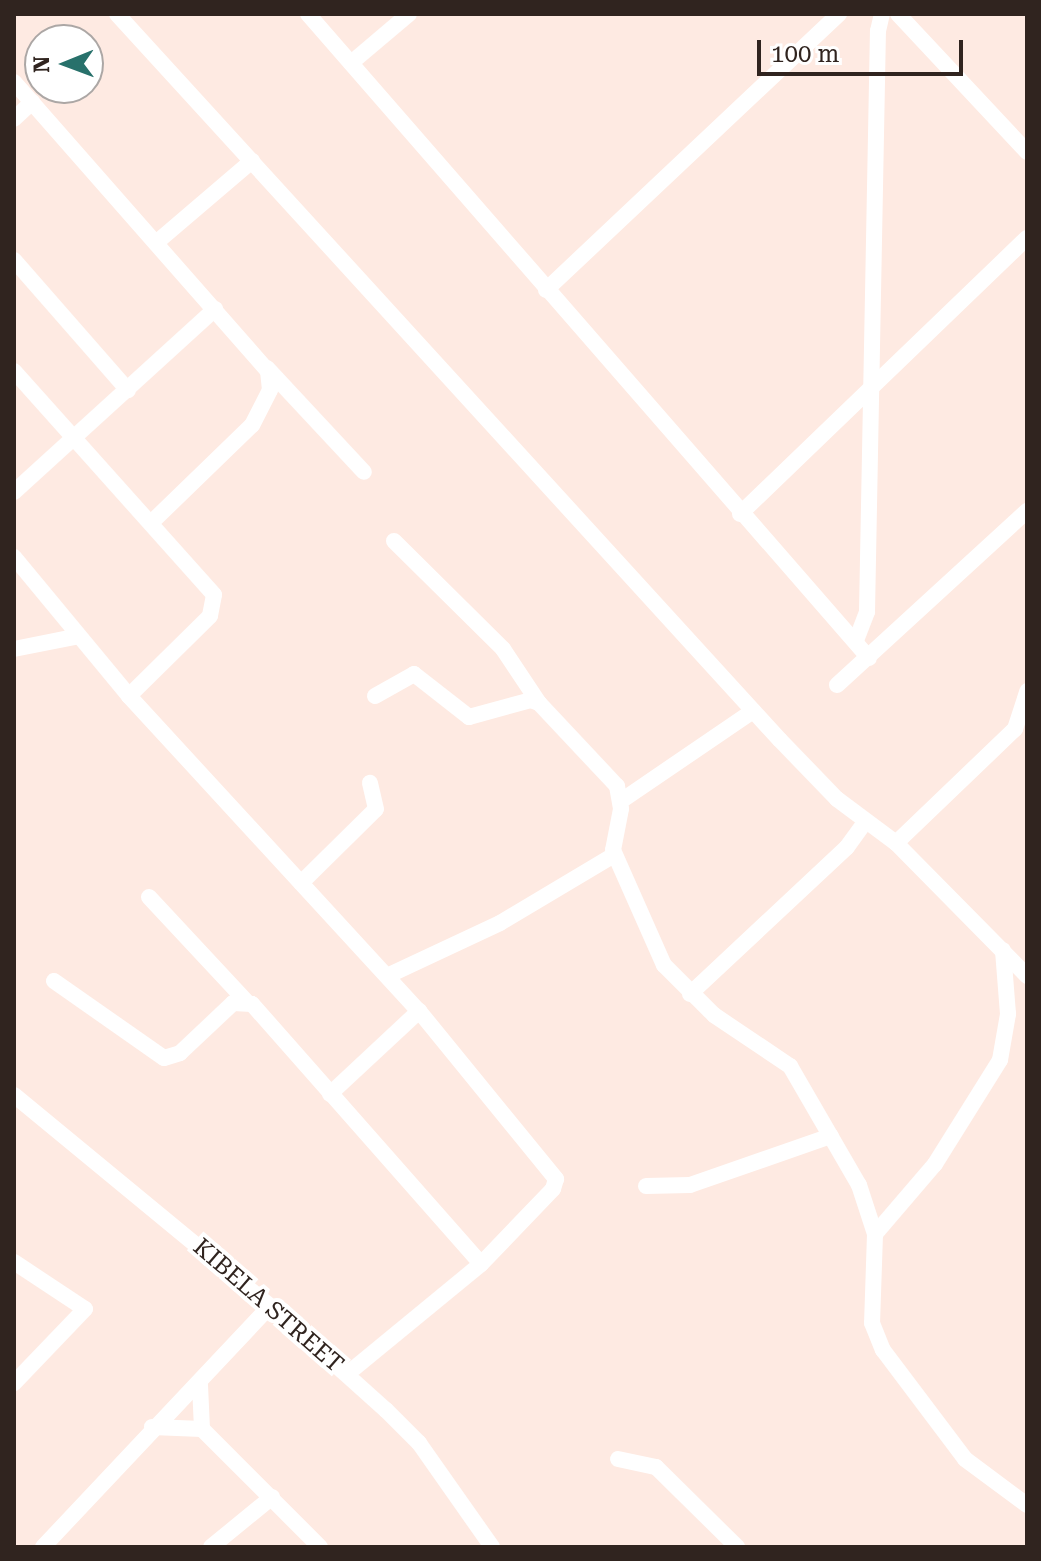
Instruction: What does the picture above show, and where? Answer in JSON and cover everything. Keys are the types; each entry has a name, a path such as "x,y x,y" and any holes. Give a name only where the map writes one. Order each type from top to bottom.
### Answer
{"street":[{"path":"117,14 753,711 865,822 896,843 1027,976"},
{"path":"308,14 740,514 857,638 869,658"},
{"path":"351,63 409,14"},
{"path":"546,290 839,14"},
{"path":"857,638 867,612 878,31 882,14"},
{"path":"898,14 1027,152"},
{"path":"14,119 30,104"},
{"path":"34,104 263,364 364,472"},
{"path":"157,242 252,161"},
{"path":"740,514 871,392 1027,238"},
{"path":"14,260 128,390"},
{"path":"14,492 215,309"},
{"path":"152,522 252,425 270,390 263,364"},
{"path":"14,371 214,595 214,605 169,660 129,696"},
{"path":"837,685 1027,511"},
{"path":"394,541 503,649 539,703 617,786 621,801 614,855 664,965 690,994 790,1066 859,1185 875,1234 872,1323 883,1350 965,1459 1027,1505"},
{"path":"14,557 129,696 419,1011 556,1179 553,1189 481,1264 347,1374"},
{"path":"14,649 79,636"},
{"path":"375,696 414,674 469,717 531,700 539,703"},
{"path":"896,843 1015,729 1027,691"},
{"path":"621,801 753,711"},
{"path":"301,883 376,809 370,783"},
{"path":"690,994 847,847 865,822"},
{"path":"387,976 500,923 614,855"},
{"path":"149,897 481,1264"},
{"path":"875,1234 935,1164 1000,1060 1008,1014 1003,949"},
{"path":"54,981 164,1058 180,1053 233,1003 246,1001"},
{"path":"330,1094 419,1011"},
{"name":"KIBELA STREET","path":"14,1095 270,1306 347,1374 419,1443 492,1547"},
{"path":"646,1186 690,1185 831,1136"},
{"path":"14,1262 85,1309 14,1383"},
{"path":"43,1547 152,1427 200,1385 270,1306"},
{"path":"200,1385 197,1411 202,1429 320,1547"},
{"path":"152,1427 202,1429"},
{"path":"618,1459 656,1467 737,1547"},
{"path":"211,1547 272,1497"}]}
